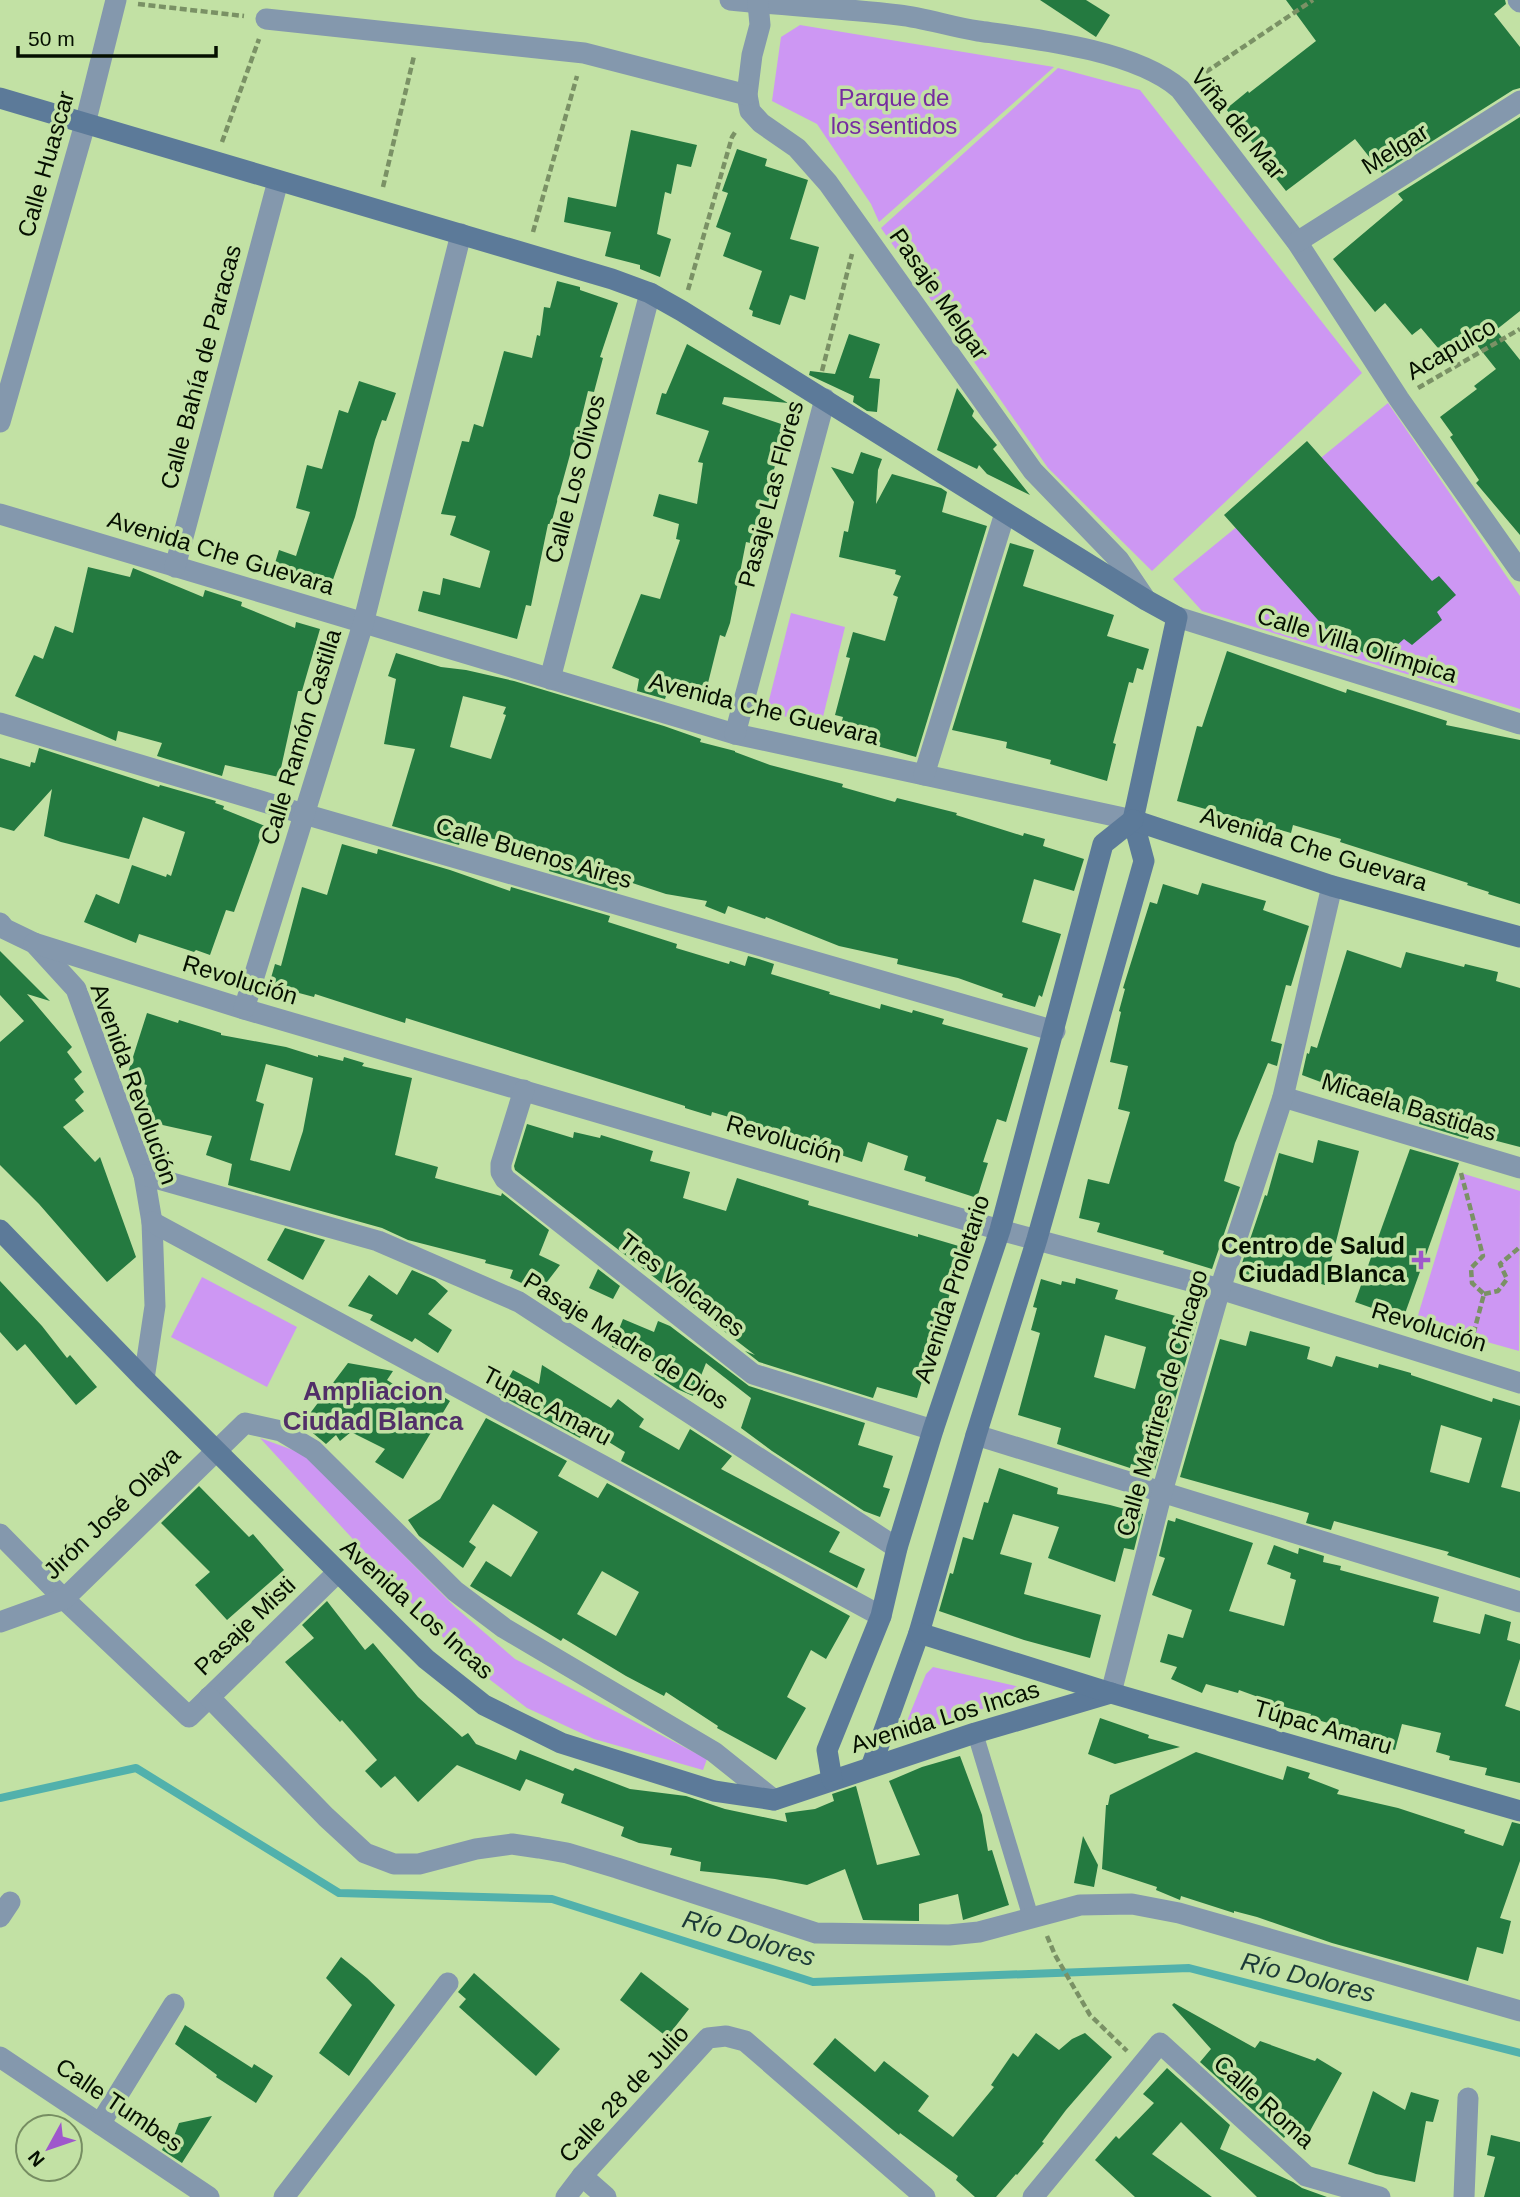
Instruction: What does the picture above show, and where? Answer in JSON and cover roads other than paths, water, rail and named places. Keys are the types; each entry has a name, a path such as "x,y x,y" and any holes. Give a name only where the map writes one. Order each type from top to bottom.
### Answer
{"street":[{"name":"Viña del Mar","path":"730,0 902,15 967,29 1049,41 1142,67 1168,79 1180,89 1297,242 1399,399 1520,572"},
{"name":"Calle Huascar","path":"0,422 85,124 116,1"},
{"path":"266,19 583,53 747,95 752,55 760,25 758,3"},
{"name":"Pasaje Melgar","path":"747,95 750,111 761,123 797,148 828,183 1033,471 1119,560 1146,600"},
{"path":"0,98 461,234 650,293 1177,617 1133,820 1144,861 1037,1238 919,1633 871,1767"},
{"name":"Melgar","path":"1297,242 1520,101"},
{"name":"Calle Bahía de Paracas","path":"175,567 278,181"},
{"name":"Calle Ramón Castilla","path":"244,1009 363,624 461,234"},
{"name":"Calle Los Olivos","path":"550,679 650,293"},
{"name":"Pasaje Las Flores","path":"735,734 825,399"},
{"path":"925,775 1005,513"},
{"name":"Avenida Che Guevara","path":"0,514 735,734 1133,820 1332,886 1520,937"},
{"name":"Calle Villa Olímpica","path":"1177,617 1520,724"},
{"name":"Calle Buenos Aires","path":"0,723 304,814 1055,1031"},
{"name":"Avenida Proletario","path":"832,1780 827,1750 881,1616 897,1548 933,1430 1000,1230 1103,844 1133,820"},
{"name":"Calle Mártires de Chicago","path":"1111,1693 1161,1492 1220,1289 1283,1097 1332,886"},
{"name":"Avenida Revolución","path":"0,923 5,929 34,943 76,989 144,1175 152,1222 155,1307 144,1379"},
{"name":"Revolución","path":"34,943 244,1009 1000,1230 1220,1289 1520,1383"},
{"name":"Tres Volcanes","path":"524,1090 501,1164 500,1172 505,1180 753,1374 933,1430"},
{"name":"Micaela Bastidas","path":"1283,1097 1520,1168"},
{"name":"Pasaje Madre de Dios","path":"144,1175 378,1241 519,1302 897,1548"},
{"name":"Tupac Amaru","path":"152,1222 881,1616"},
{"name":"Avenida Los Incas","path":"0,1230 144,1379 426,1659 484,1705 561,1743 714,1791 774,1800 975,1733 1111,1693"},
{"name":"Jirón José Olaya","path":"0,1622 64,1599 245,1423 281,1431 313,1450 455,1591 504,1628 713,1752 774,1800"},
{"path":"976,1435 1520,1602"},
{"path":"0,1534 64,1599"},
{"name":"Pasaje Misti","path":"64,1599 189,1717 337,1573"},
{"path":"919,1633 1111,1693"},
{"name":"Túpac Amaru","path":"1111,1693 1520,1811"},
{"path":"209,1698 365,1853 394,1864 419,1864 476,1849 512,1844 539,1848 567,1853 617,1868 816,1933 949,1935 979,1932 1080,1905 1132,1904 1179,1913 1517,2003"},
{"path":"284,2197 448,1983"},
{"path":"100,2124 174,2004"},
{"name":"Calle 28 de Julio","path":"566,2197 708,2038 726,2036 745,2041 925,2197"},
{"name":"Calle Roma","path":"1039,2195 1160,2043 1306,2176 1380,2197"},
{"name":"Calle Tumbes","path":"0,2057 208,2197"},
{"path":"1464,2197 1468,2098"},
{"path":"582,2176 607,2197"}],"lane":[{"path":"975,1733 1031,1918"}],"waterway":[{"name":"Río Dolores","path":"0,1798 136,1768 339,1893 552,1899 813,1982 1189,1968 1520,2053"}],"place":[{"name":"Centro de Salud Ciudad Blanca","path":"1421,1260"}],"district":[{"name":"Ampliacion Ciudad Blanca","path":"373,1406"}],"park label":[{"name":"Parque de los sentidos","path":"894,112"}]}
